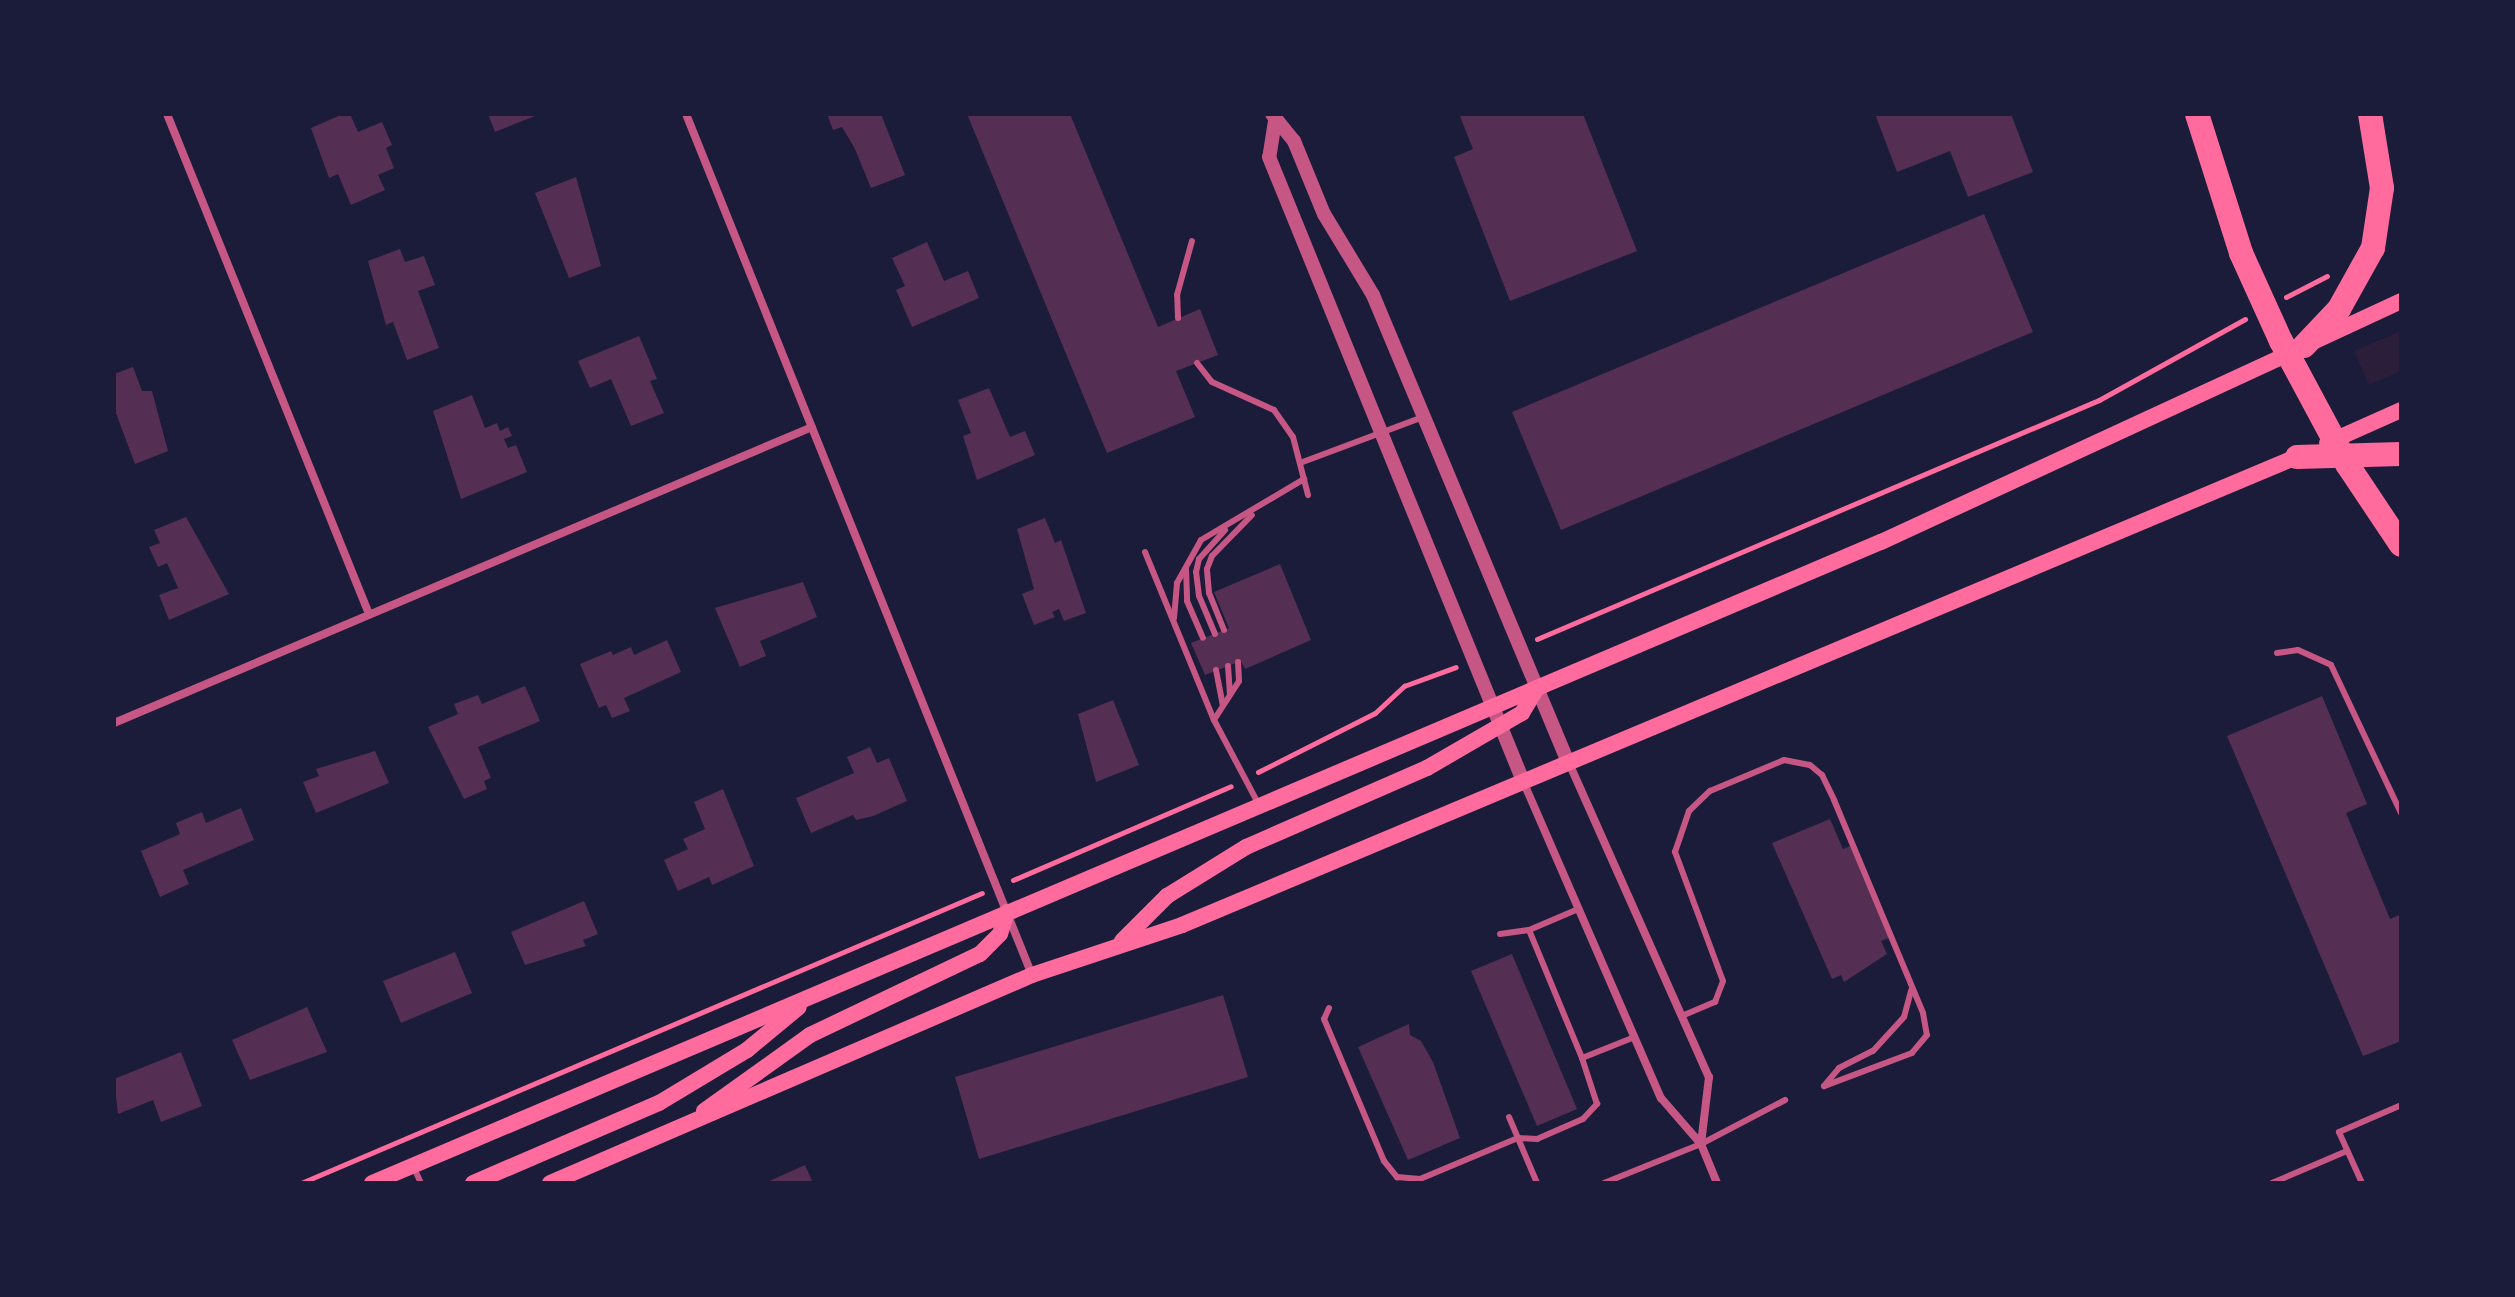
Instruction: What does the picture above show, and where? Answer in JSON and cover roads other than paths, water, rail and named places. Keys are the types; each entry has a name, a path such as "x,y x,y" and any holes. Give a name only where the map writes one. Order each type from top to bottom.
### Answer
{"highway":[{"path":"2197,114 2228,218 2267,300 2293,367 2371,502 2401,545"},
{"path":"2304,346 2339,309 2373,248 2382,188 2370,114"},
{"path":"2297,457 2401,454"}],"main road":[{"path":"372,1183 1895,535 2162,417 2401,301"},
{"path":"550,1183 1032,975 1121,942 1182,925 2297,457 2401,410"},
{"path":"1121,942 1167,896 1246,847 1427,768 1522,713 1537,688"},
{"path":"684,1127 810,1035 980,954 1000,934 1007,912"},
{"path":"473,1183 671,1097 747,1050 812,995"}],"street":[{"path":"167,114 369,614"},
{"path":"686,114 1032,975"},
{"path":"1274,118 1294,141 1324,214 1373,295 1568,762 1684,1015 1709,1077 1701,1144"},
{"path":"1274,118 1269,157 1379,434 1576,910 1661,1098 1701,1144 1717,1183"},
{"path":"114,723 812,427"}],"lane":[{"path":"1178,318 1177,295 1192,241"},
{"path":"1197,363 1212,382 1274,410 1293,437 1308,495"},
{"path":"1300,463 1423,417"},
{"path":"1174,622 1177,583 1201,540 1304,479"},
{"path":"1224,630 1209,593 1207,569 1212,556 1260,507"},
{"path":"1215,634 1199,596 1196,572 1207,546 1234,522"},
{"path":"1145,552 1214,720 1259,805"},
{"path":"1186,564 1187,601 1203,638"},
{"path":"2277,653 2298,650 2331,665 2401,813"},
{"path":"1214,720 1239,681 1238,662"},
{"path":"1228,666 1230,695"},
{"path":"1216,670 1223,706"},
{"path":"1684,1015 1715,1002 1723,981 1679,871 1675,852 1679,833 1689,811 1710,791 1784,760 1810,765 1822,775 1911,982 1927,1035 1921,1046 1824,1086 1839,1068 1873,1051 1904,1017 1911,982"},
{"path":"1500,934 1529,930 1576,910"},
{"path":"1329,1008 1324,1019 1384,1161 1397,1177 1420,1179 1518,1138 1537,1139 1583,1119 1597,1104 1582,1058 1529,930"},
{"path":"1582,1058 1632,1038"},
{"path":"1604,1183 1701,1144 1785,1100"},
{"path":"2362,1183 2339,1132 2401,1105"},
{"path":"1509,1117 1537,1183"},
{"path":"2272,1183 2347,1151"},
{"path":"413,1165 421,1183"}]}
